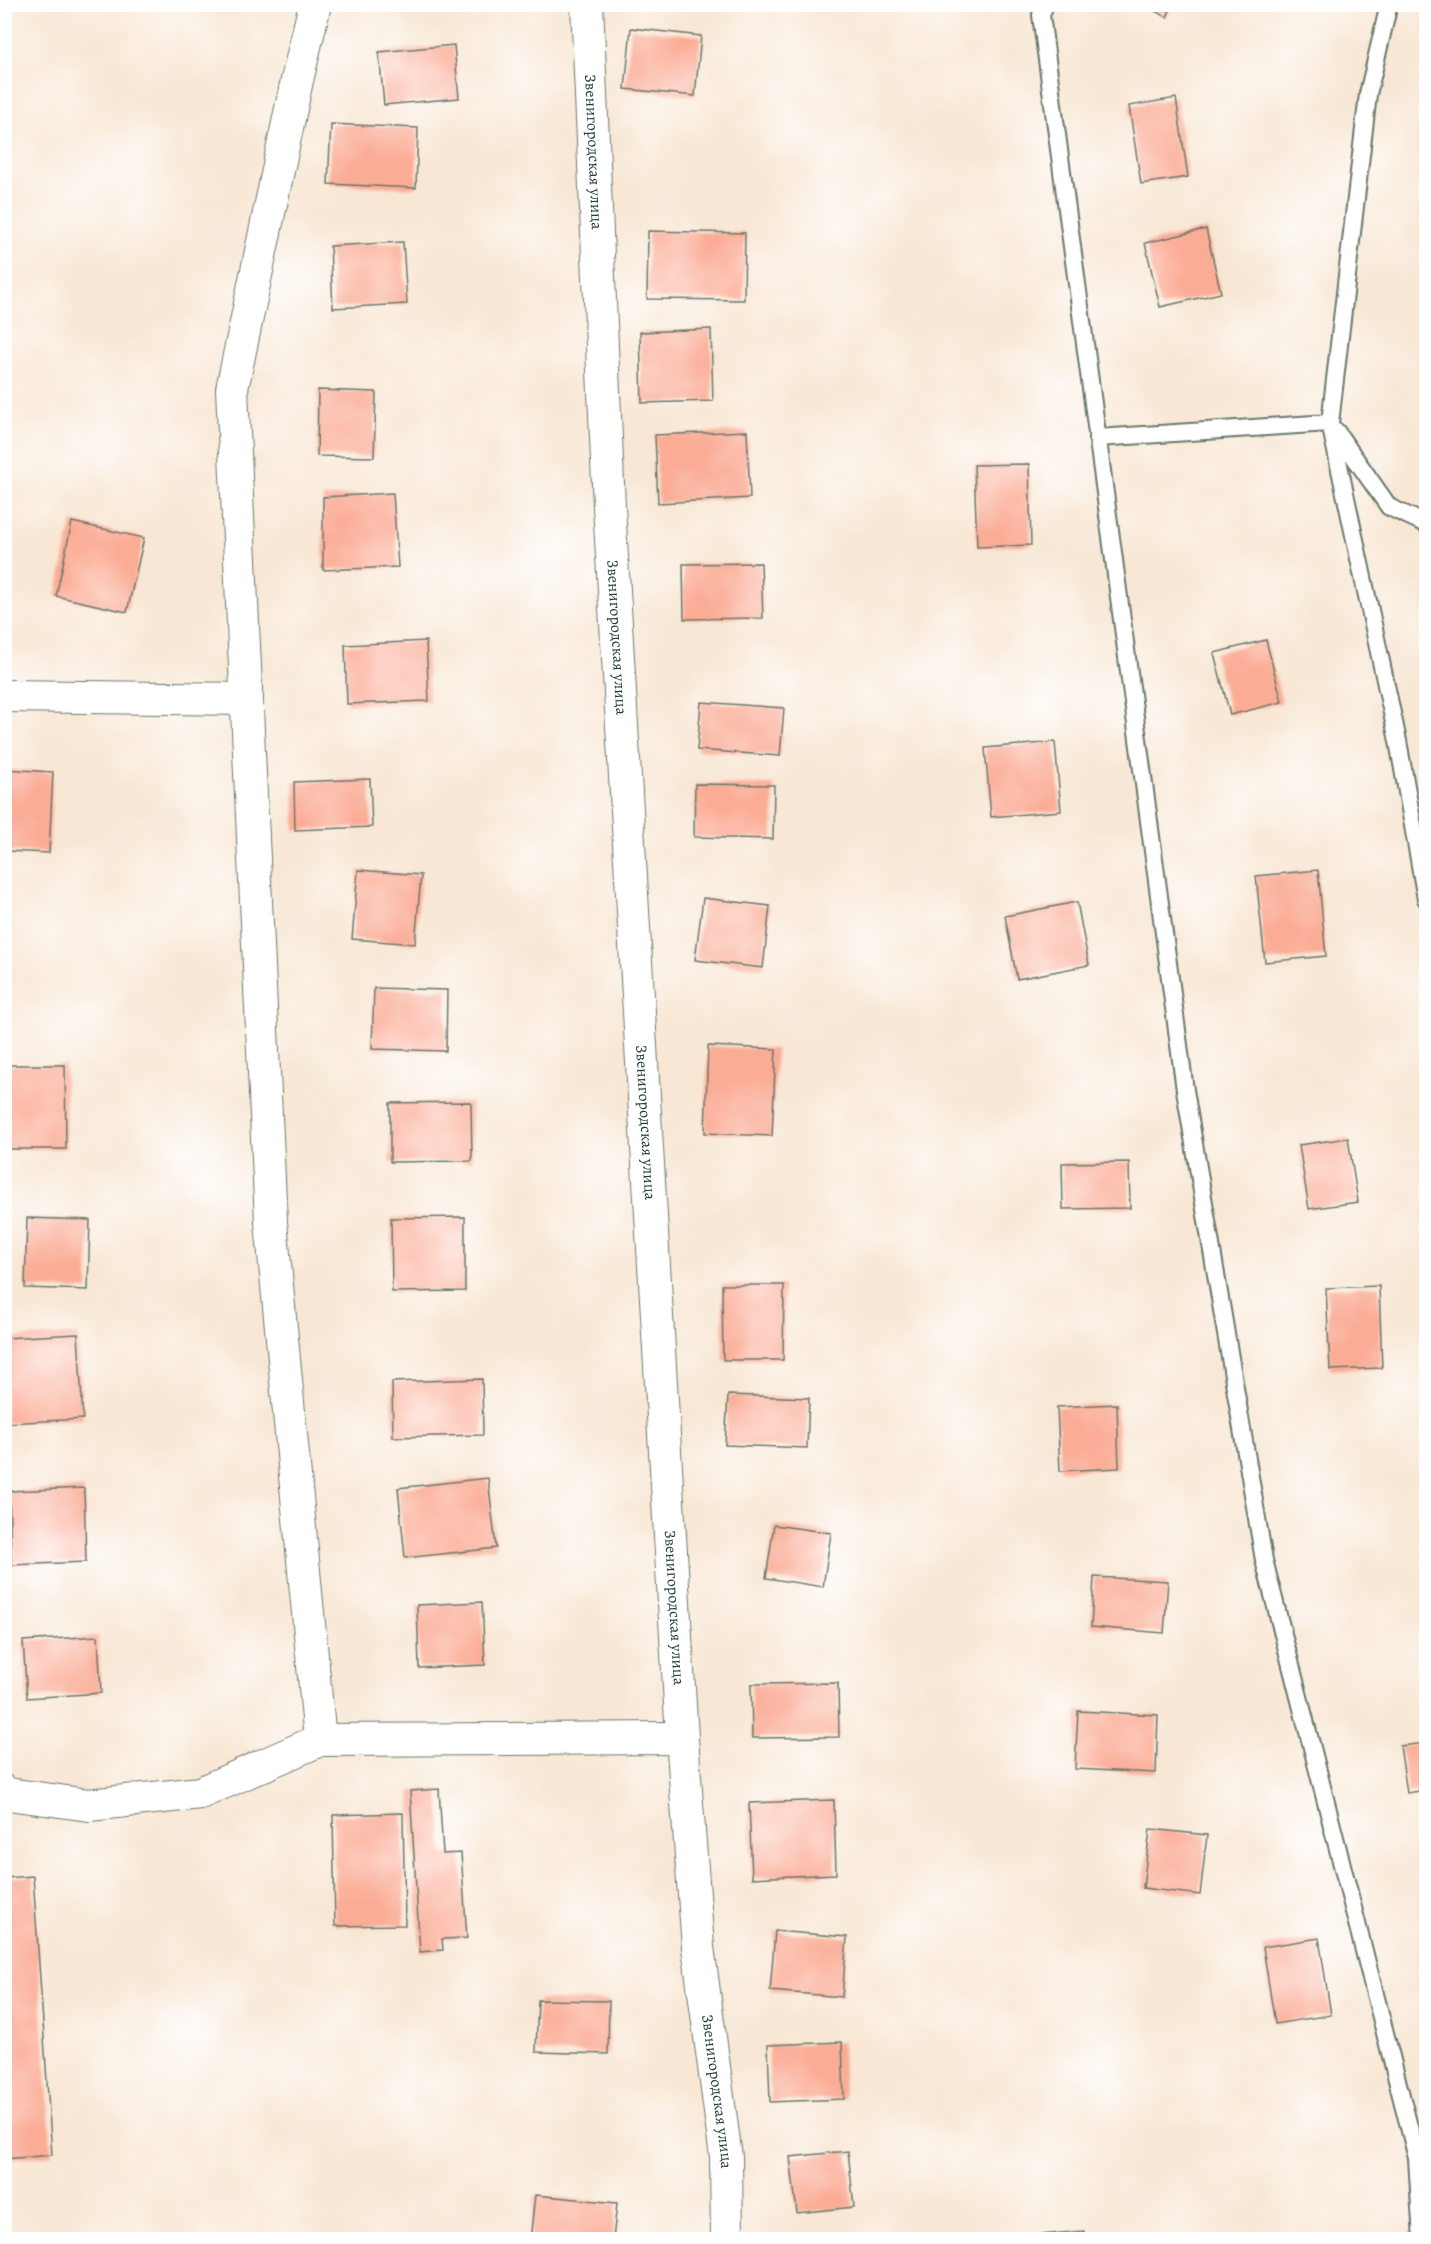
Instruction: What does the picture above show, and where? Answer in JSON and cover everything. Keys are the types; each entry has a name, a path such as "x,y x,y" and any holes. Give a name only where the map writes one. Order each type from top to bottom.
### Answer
{"street":[{"path":"315,4 232,389 272,1222 321,1740"},
{"name":"Звенигородская улица","path":"587,4 610,518 681,1738 698,1947 726,2157 727,2240"},
{"path":"4,696 247,699"},
{"path":"4,1791 8,1794 89,1805 200,1793 321,1740 681,1738"}],"lane":[{"path":"1045,4 1041,15 1185,1090 1264,1560 1417,2158 1422,2240"},
{"path":"1389,4 1368,94 1330,423 1398,741 1426,899"},
{"path":"1097,438 1330,423"},
{"path":"1330,423 1389,507 1426,524"}],"building":[{"path":"1140,4 1173,4 1167,17"},
{"path":"631,28 701,36 695,96 625,89"},
{"path":"454,45 459,98 384,105 379,52"},
{"path":"1176,98 1188,177 1141,184 1129,106"},
{"path":"331,124 418,128 416,188 328,184"},
{"path":"1206,229 1221,293 1160,307 1145,243"},
{"path":"648,231 745,233 744,300 647,299"},
{"path":"403,242 407,304 333,308 330,246"},
{"path":"711,329 713,401 642,403 640,332"},
{"path":"318,390 376,392 374,457 317,456"},
{"path":"747,431 750,498 658,503 655,435"},
{"path":"1029,464 1031,545 977,547 974,465"},
{"path":"393,493 398,567 323,570 323,497"},
{"path":"72,522 144,538 127,612 56,596"},
{"path":"761,563 763,618 684,619 683,564"},
{"path":"1266,640 1282,702 1230,715 1214,653"},
{"path":"426,641 429,701 347,704 345,645"},
{"path":"701,702 784,708 780,756 697,750"},
{"path":"1055,742 1061,811 991,817 985,748"},
{"path":"4,769 53,772 49,853 4,851"},
{"path":"370,779 372,827 295,830 294,782"},
{"path":"695,784 774,785 773,839 694,837"},
{"path":"358,870 421,875 415,944 352,939"},
{"path":"1318,870 1326,956 1265,962 1256,876"},
{"path":"703,898 770,906 763,968 695,960"},
{"path":"1077,902 1089,965 1017,979 1005,916"},
{"path":"374,988 447,990 446,1051 372,1049"},
{"path":"708,1046 776,1049 772,1136 705,1133"},
{"path":"5,1065 65,1065 66,1149 5,1149"},
{"path":"471,1102 472,1161 390,1162 390,1103"},
{"path":"1348,1138 1358,1202 1309,1209 1299,1145"},
{"path":"1129,1162 1130,1208 1063,1209 1062,1163"},
{"path":"465,1217 465,1291 392,1292 391,1218"},
{"path":"27,1218 90,1220 88,1290 25,1288"},
{"path":"722,1285 784,1285 783,1360 723,1360"},
{"path":"1379,1286 1382,1368 1330,1370 1326,1288"},
{"path":"78,1334 83,1419 6,1423 4,1338"},
{"path":"482,1379 483,1435 393,1437 392,1382"},
{"path":"728,1395 809,1398 807,1448 725,1445"},
{"path":"1117,1404 1119,1468 1060,1471 1057,1407"},
{"path":"488,1478 496,1548 405,1558 398,1488"},
{"path":"84,1488 86,1562 11,1565 9,1491"},
{"path":"774,1525 831,1533 823,1587 766,1578"},
{"path":"1094,1577 1168,1581 1164,1633 1091,1627"},
{"path":"482,1602 485,1665 419,1668 417,1605"},
{"path":"98,1636 101,1693 27,1698 23,1641"},
{"path":"838,1683 839,1737 752,1738 751,1684"},
{"path":"1078,1711 1158,1715 1156,1773 1075,1769"},
{"path":"1426,1743 1426,1790 1407,1793 1400,1746"},
{"path":"439,1789 443,1854 461,1853 467,1938 442,1939 443,1950 420,1952 410,1791"},
{"path":"834,1800 836,1874 752,1878 749,1803"},
{"path":"403,1813 405,1925 335,1926 333,1815"},
{"path":"1150,1829 1207,1835 1200,1895 1143,1888"},
{"path":"33,1876 52,2155 4,2159 4,1878"},
{"path":"775,1931 847,1937 842,1997 770,1991"},
{"path":"1319,1938 1331,2015 1275,2024 1263,1947"},
{"path":"538,2000 609,2001 608,2054 536,2052"},
{"path":"842,2042 844,2099 770,2102 768,2045"},
{"path":"848,2151 854,2207 797,2213 790,2157"},
{"path":"535,2195 617,2203 613,2240 530,2240"},
{"path":"1084,2231 1084,2240 1017,2240 1017,2237"}]}
